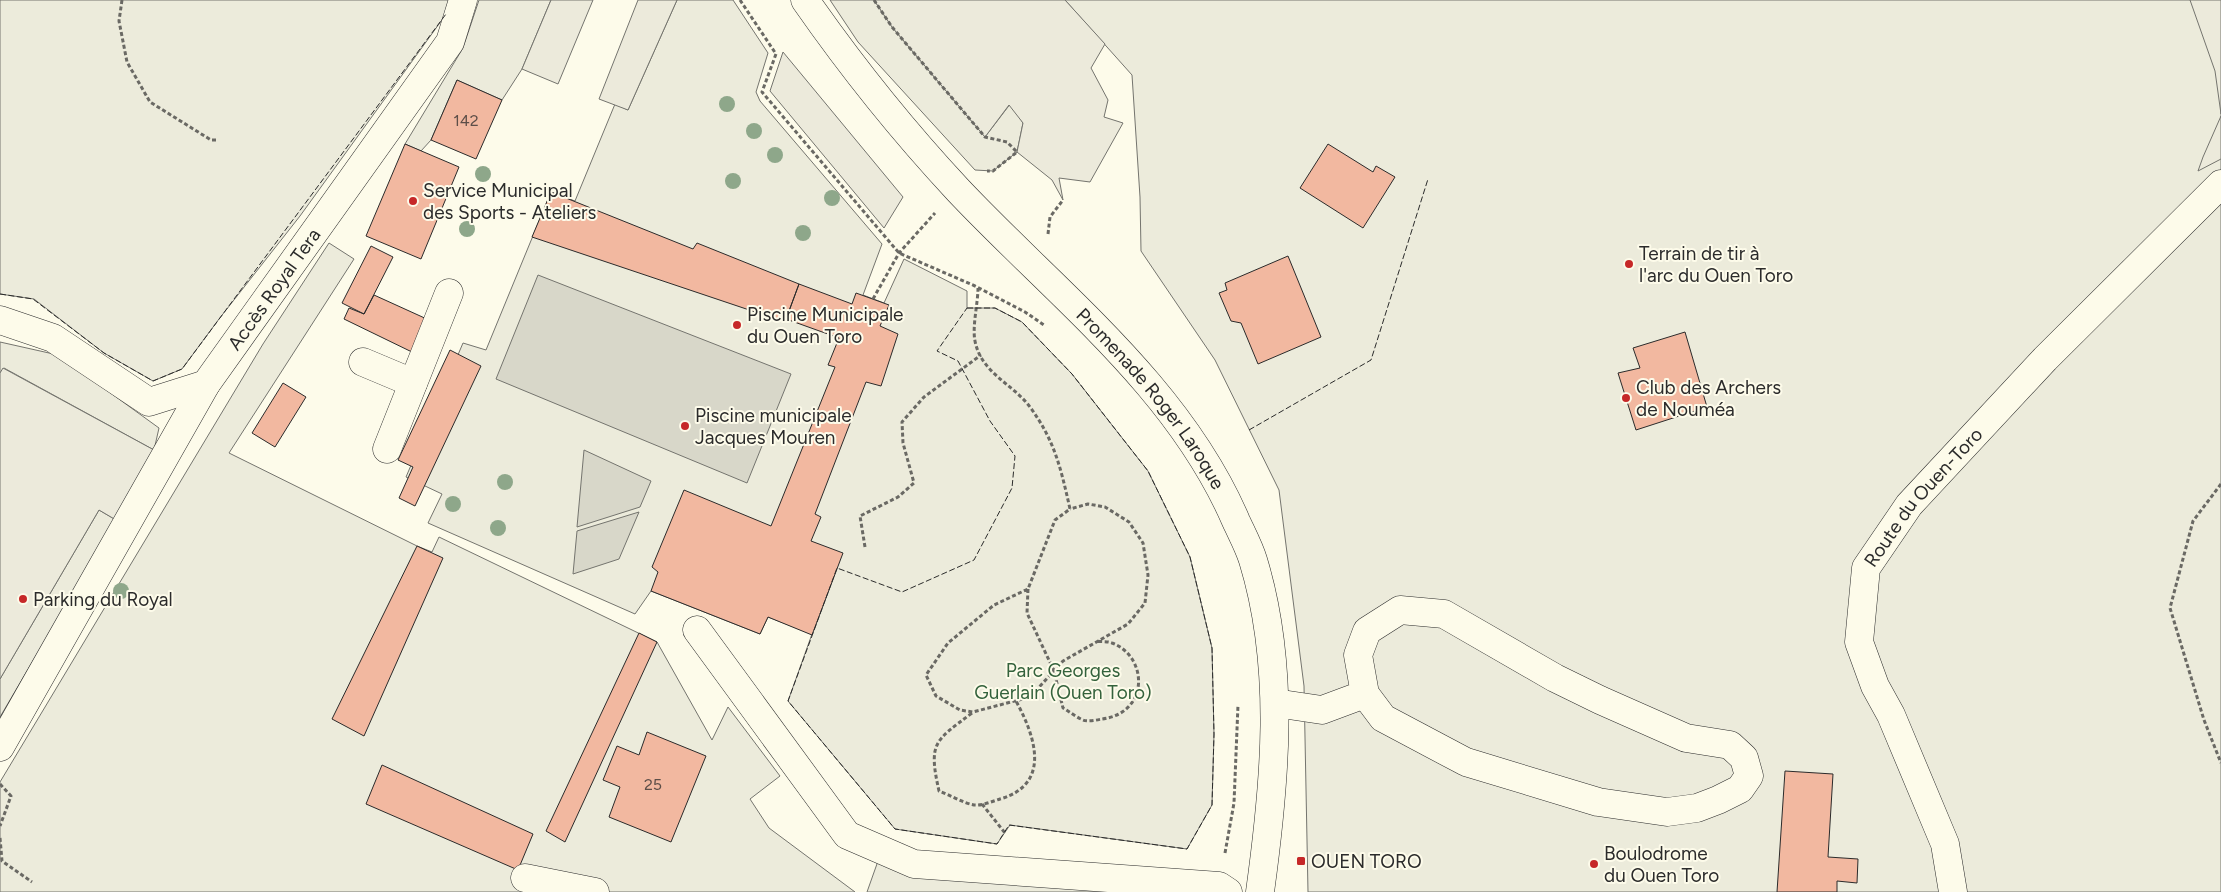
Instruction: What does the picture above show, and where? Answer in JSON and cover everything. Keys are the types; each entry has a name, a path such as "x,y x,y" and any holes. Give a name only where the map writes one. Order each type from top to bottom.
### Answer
{"main road":[{"name":"Accès Royal Tera","path":"0,747 206,384 450,42 463,0"},
{"name":"Promenade Roger Laroque","path":"804,0 846,58 958,190 1142,374 1192,438 1225,496 1253,559 1267,623 1275,703 1272,808 1260,892"},
{"name":"Route du Ouen-Toro","path":"1953,892 1945,844 1891,715 1875,686 1859,642 1866,568 1908,504 2045,359 2219,183"},
{"path":"387,450 450,292"},
{"path":"0,320 53,338 149,402 206,384"},
{"path":"363,362 413,383"},
{"path":"1400,610 1444,614 1555,678 1600,700 1686,738 1730,745 1744,758 1750,776 1740,789 1697,808 1667,812 1598,802 1466,762 1383,718 1364,694 1358,655 1367,631 1400,610"},
{"path":"697,630 847,835 914,864 1224,889"},
{"path":"1275,703 1322,710 1364,694"},
{"path":"525,878 595,892"}],"path":[{"path":"122,0 119,21 127,62 150,102 212,140 218,140"},
{"path":"740,0 776,54 762,92 899,253 978,288 1025,312 1046,326"},
{"path":"874,0 892,27 985,137 1007,142 1017,152"},
{"path":"873,299 899,253 938,210"},
{"path":"978,288 975,340 980,355 991,372 1030,406 1057,451 1070,509"},
{"path":"865,547 860,516 898,497 914,483 903,443 902,422 924,397 980,355"},
{"path":"2221,484 2193,521 2170,608 2204,720 2221,763"},
{"path":"1016,700 1026,720 1033,742 1035,767 1027,786 1006,797 976,806 938,791 932,763 939,738 973,712 1016,700 1030,697 1054,670 1063,661 1096,641 1128,624 1145,603 1148,575 1143,543 1130,522 1105,507 1088,504 1070,509 1055,520 1028,589 1027,613 1054,670 1063,708 1085,721 1111,718 1129,708 1139,692 1137,670 1129,655 1112,642 1096,641"},
{"path":"973,712 960,710 936,696 926,675 948,644 994,605 1028,589"},
{"path":"1224,889 1234,803 1239,696"},
{"path":"0,784 12,796 0,826"},
{"path":"982,804 1005,833"},
{"path":"0,838 2,861 32,882"}],"green space":[{"path":"0,0 451,0 447,13 300,216 182,369 153,381 104,353 34,299 0,294"},
{"path":"479,0 551,0 522,69 502,100 457,80 431,140 421,151 405,144 463,48"},
{"name":"Parc Georges Guerlain (Ouen Toro)","path":"677,0 733,0 768,53 756,92 760,101 882,244 863,295 884,303 904,259 967,291 967,308 995,308 1022,322 1072,374 1148,471 1190,557 1212,648 1214,734 1212,805 1187,849 1010,825 997,844 895,829 788,701 812,634 768,617 760,634 651,591 635,614 428,523 442,494 406,477 463,343 486,350 551,192 575,201 615,104 628,110"},
{"path":"830,0 874,0 892,27 985,137 1011,103 1023,123 1017,152 993,171 975,170 858,42"},
{"path":"1065,0 2221,0 2221,892 1308,892 1304,686 1279,490 1215,360 1141,251 1140,197 1132,75"},
{"path":"329,243 354,259 229,453 417,546 432,552 439,537 657,642 712,740 728,707 780,776 750,799 769,828 855,892 0,892 0,782 263,344"},
{"path":"0,342 58,355 159,428 154,450 4,368 0,373"},
{"path":"99,510 116,520 0,717 0,679"},
{"path":"878,861 1158,892 867,892"}],"shaded area":[{"path":"551,0 593,0 558,84 522,69"},
{"path":"638,0 677,0 628,110 599,99"},
{"path":"874,0 1065,0 1105,44 1091,68 1108,100 1104,117 1123,123 1090,182 1059,178 1063,200 1052,180 1017,152 1023,123 1009,105 985,137 892,27"},
{"path":"2190,0 2221,0 2221,114 2215,71"},
{"path":"783,52 903,197 884,228 770,91"},
{"path":"2221,116 2221,159 2198,171 2203,157"},
{"path":"538,275 791,374 747,483 496,379"},
{"name":"Parking du Royal","path":"3,368 154,450 116,520 99,510 0,679 0,373"},
{"path":"584,450 651,481 640,507 577,527"},
{"path":"639,512 619,559 573,574 577,531"}],"building":[{"name":"Service Municipal des Sports - Ateliers","path":"457,80 502,100 476,159 431,140"},
{"name":"Service Municipal des Sports - Ateliers","path":"405,144 459,167 421,259 366,236"},
{"path":"1328,144 1373,172 1376,166 1395,177 1363,228 1300,188"},
{"path":"551,192 693,249 697,243 799,284 785,322 532,237"},
{"name":"Service Municipal des Sports - Ateliers","path":"371,246 393,257 364,314 342,303"},
{"path":"1288,256 1321,337 1258,364 1241,323 1231,321 1219,293 1227,290 1225,283"},
{"path":"799,284 852,304 856,293 889,305 880,326 898,334 881,386 866,382 815,514 821,517 811,541 843,553 812,635 768,617 760,634 651,591 658,572 652,567 684,490 771,526 835,367 828,365 839,338 786,319"},
{"path":"374,295 429,320 414,353 344,319 349,308 364,314"},
{"path":"1685,332 1707,407 1636,430 1618,373 1640,368 1633,348"},
{"path":"450,350 481,366 415,506 399,498 413,467 398,460"},
{"path":"283,383 306,397 275,447 252,433"},
{"path":"417,546 443,558 364,736 332,719"},
{"path":"639,633 657,642 565,842 546,831"},
{"path":"647,732 706,756 671,842 609,817 620,787 603,780 617,746 639,755"},
{"path":"382,765 533,834 518,870 366,804"},
{"path":"1785,771 1833,774 1828,857 1858,859 1857,883 1837,881 1837,892 1777,892"}],"fence":[{"path":"0,294 33,299 104,353 153,381 182,369 446,14"},
{"path":"1249,430 1371,360 1428,179"},
{"path":"967,308 995,308 1022,322 1072,374 1148,471 1190,557 1212,648 1214,734 1212,805 1187,849 1009,825 997,844 895,829 788,701 837,568 902,592 974,560 1012,488 1015,456 990,421 958,361 937,351 967,308"}],"place":[{"name":"Service Municipal des Sports - Ateliers","path":"413,201"},
{"name":"Terrain de tir à l'arc du Ouen Toro","path":"1629,264"},
{"name":"Piscine Municipale du Ouen Toro","path":"737,325"},
{"name":"Club des Archers de Nouméa","path":"1626,398"},
{"name":"Piscine municipale Jacques Mouren","path":"685,426"},
{"name":"Parking du Royal","path":"23,599"},
{"name":"OUEN TORO","path":"1301,861"},
{"name":"Boulodrome du Ouen Toro","path":"1594,864"}]}
